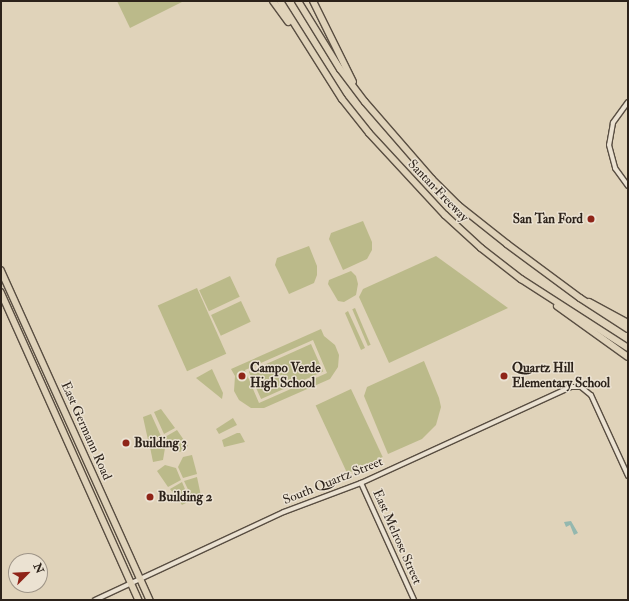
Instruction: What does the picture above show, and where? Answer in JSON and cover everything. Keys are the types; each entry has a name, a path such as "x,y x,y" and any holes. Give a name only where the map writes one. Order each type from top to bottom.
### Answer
{"highway":[{"path":"274,1 317,62"},
{"name":"Santan Freeway","path":"280,1 317,62 369,134 444,215 481,248 549,298 628,348"},
{"name":"Santan Freeway","path":"298,1 340,69 365,102 405,150 458,205 580,298 628,329"},
{"path":"313,1 365,102"},
{"path":"549,298 564,313 628,357"},
{"path":"580,298 597,304 628,323"}],"main road":[{"name":"East Germann Road","path":"1,270 150,600"},
{"name":"East Germann Road","path":"1,292 139,600"}],"street":[{"path":"628,102 613,123 609,145 614,168 628,186"},
{"name":"South Quartz Street","path":"95,600 301,504 361,483 570,387 581,387 593,398 628,476"},
{"name":"East Melrose Street","path":"361,483 414,600"}],"shaded area":[{"path":"117,1 184,1 130,28"},
{"path":"363,221 372,242 372,250 367,259 343,270 329,239 331,233"},
{"path":"309,246 317,266 317,275 314,283 289,294 275,265 277,258"},
{"path":"436,256 508,308 389,363 359,297 363,289"},
{"path":"351,271 356,276 358,284 356,295 344,302 338,301 328,284 329,280"},
{"path":"230,276 240,297 209,311 199,290"},
{"path":"197,288 226,354 187,371 158,305"},
{"path":"241,301 251,322 221,336 211,315"},
{"path":"355,308 371,345 368,346 352,309"},
{"path":"348,311 365,348 361,350 345,313"},
{"path":"321,329 324,336 335,345 339,355 338,367 330,379 264,408 251,408 239,400 234,391 235,376 231,369","holes":["313,340 327,373 259,403 245,370"]},
{"path":"311,344 323,371 261,399 249,372"},
{"path":"424,361 439,398 441,407 436,425 422,439 388,454 364,396 367,387"},
{"path":"212,369 223,393 222,399 196,378"},
{"path":"351,389 383,457 347,473 316,405"},
{"path":"161,409 175,428 164,434 154,412"},
{"path":"151,414 161,436 148,440 143,417"},
{"path":"233,418 237,425 219,434 216,429"},
{"path":"177,430 188,446 180,452 170,446 165,437"},
{"path":"240,433 245,442 224,447 222,440"},
{"path":"162,438 165,448 163,460 153,462 149,442"},
{"path":"192,455 197,474 183,478 178,467 183,457"},
{"path":"165,465 176,468 181,480 168,487 157,471"},
{"path":"197,477 201,496 193,500 184,481"},
{"path":"182,482 190,501 182,505 170,489"}],"water":[{"path":"571,521 578,533 574,535 570,525 566,527 564,522"}],"place":[{"name":"San Tan Ford","path":"591,219"},
{"name":"Campo Verde High School","path":"242,376"},
{"name":"Quartz Hill Elementary School","path":"504,376"},
{"name":"Building 3","path":"126,443"},
{"name":"Building 2","path":"150,497"}]}
